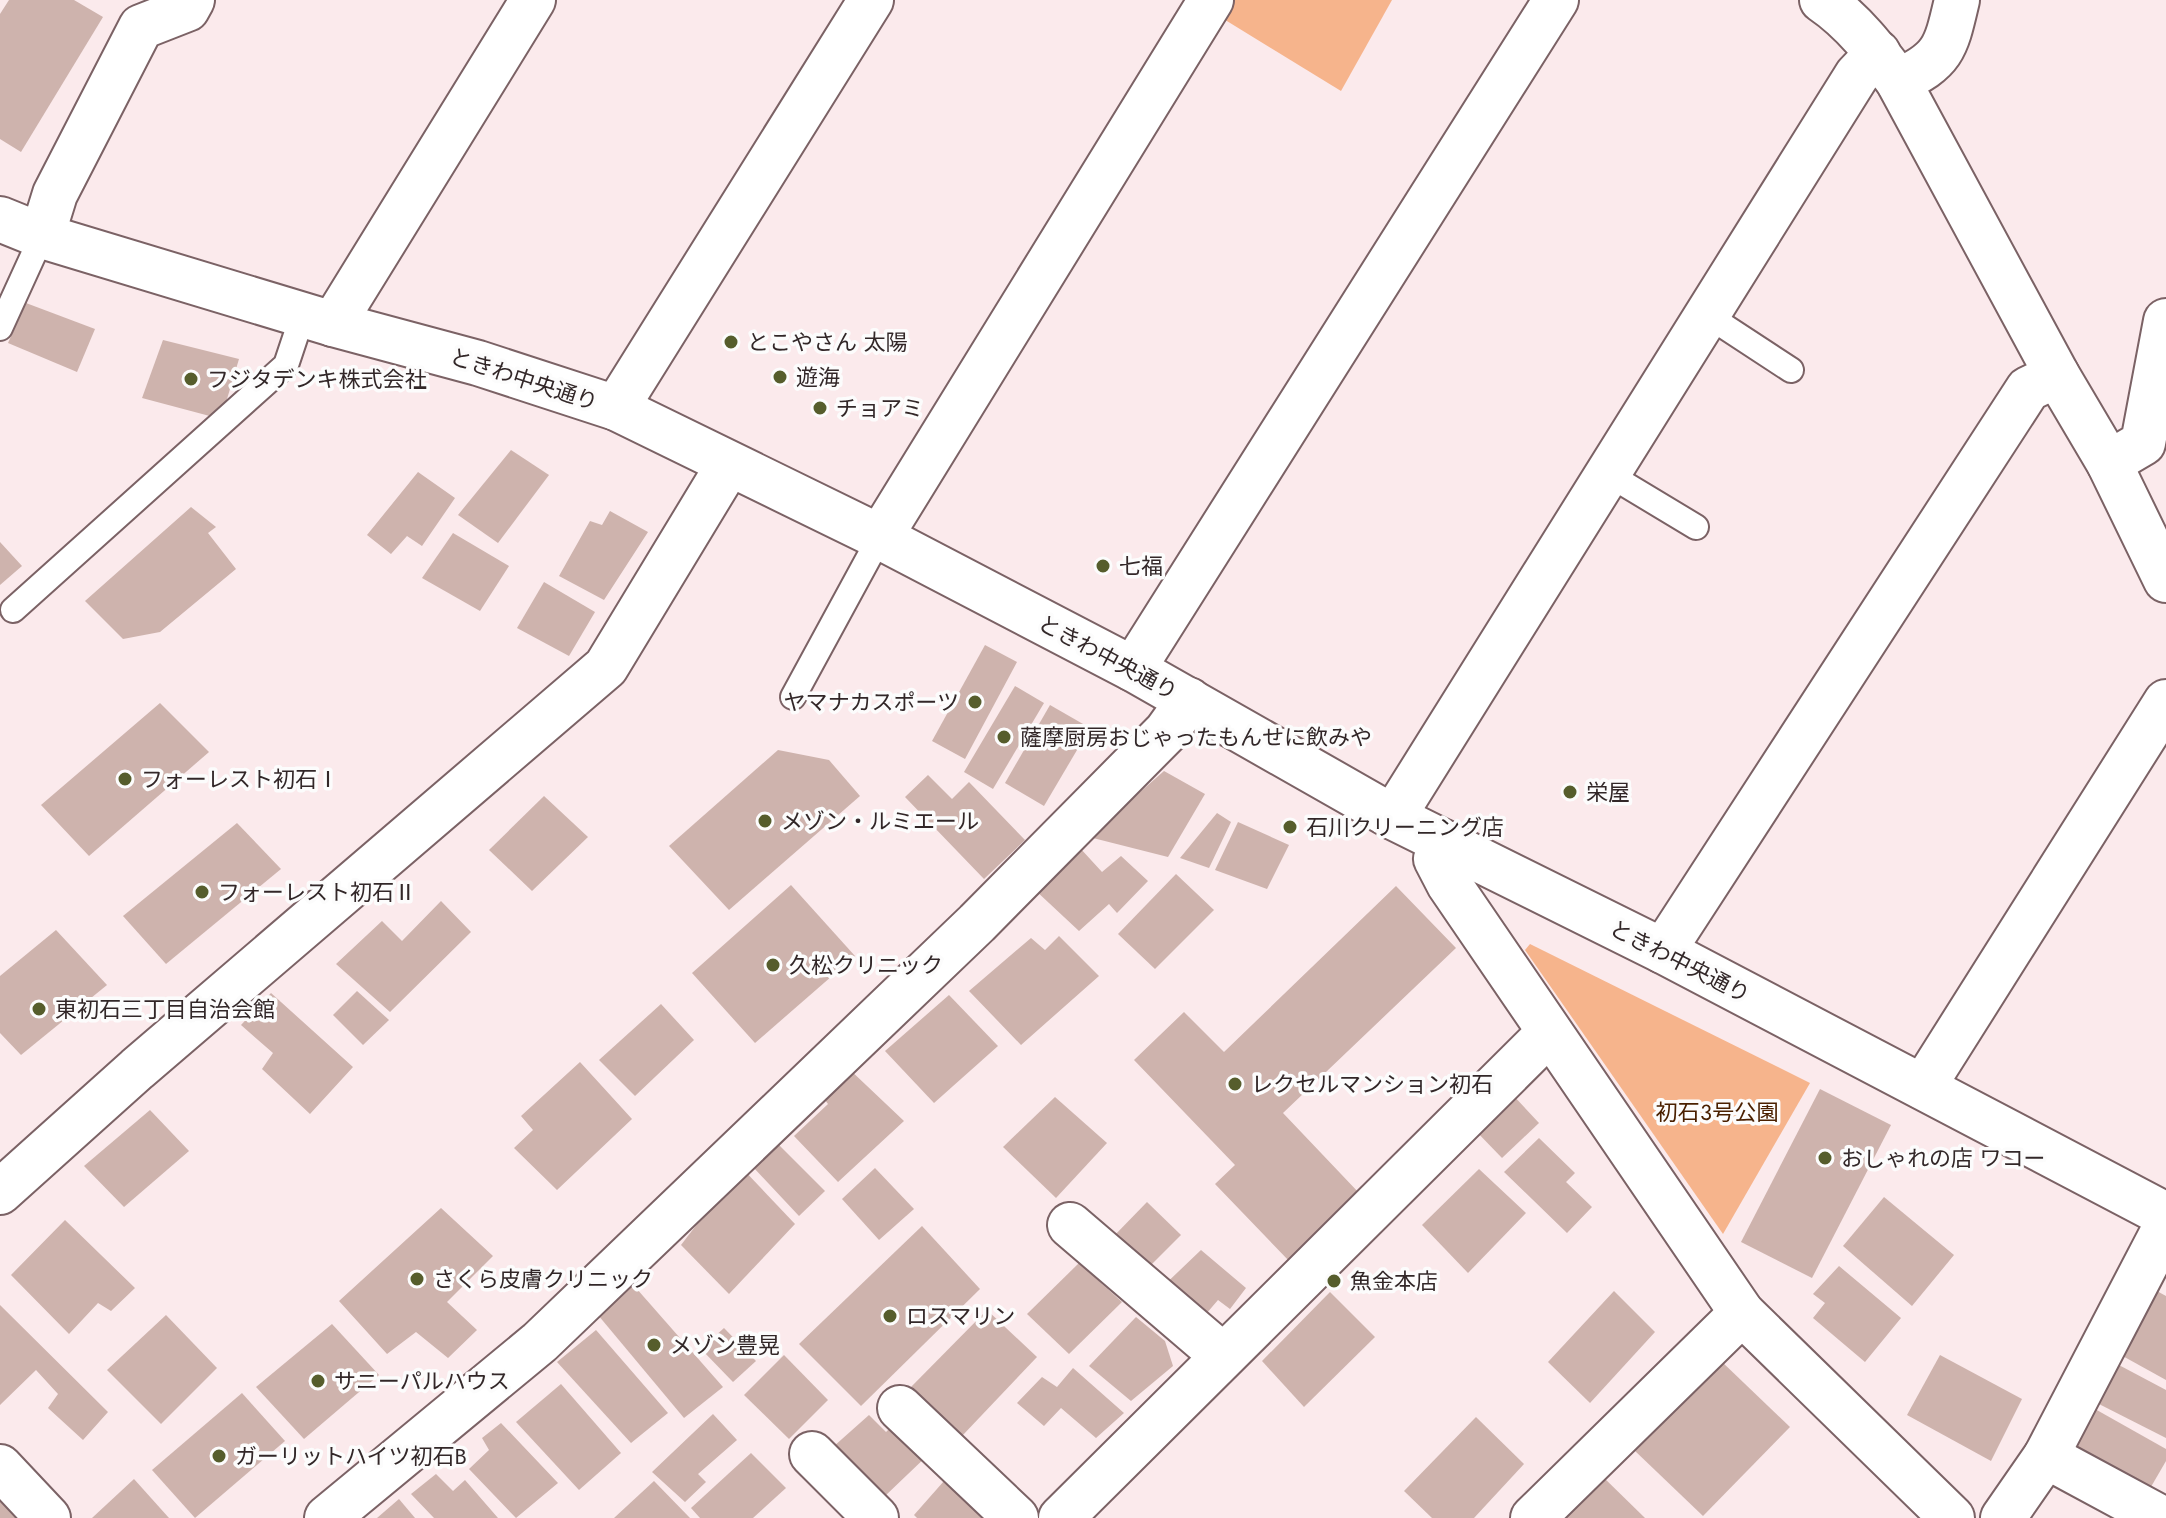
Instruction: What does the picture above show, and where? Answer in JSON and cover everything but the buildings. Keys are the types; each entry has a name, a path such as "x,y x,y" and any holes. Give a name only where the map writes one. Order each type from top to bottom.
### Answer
{"street":[{"path":"42,236 55,194 141,27 187,9 192,0"},
{"path":"318,319 533,0"},
{"path":"616,408 871,0"},
{"path":"880,537 1211,0"},
{"path":"1133,669 1556,0"},
{"path":"1822,0 1841,13 1888,67 2057,375 2109,463 2166,580"},
{"path":"1393,817 1857,75 1888,67 1926,69 1947,43 1957,0"},
{"name":"ときわ中央通り","path":"0,219 42,236 318,319 478,363 616,408 880,537 1133,669 1393,817 1663,951 2166,1215"},
{"path":"2109,463 2143,443 2166,321"},
{"path":"1663,951 2028,389 2057,375"},
{"path":"0,1192 137,1069 606,667 729,464"},
{"path":"327,1518 551,1331 977,923 1166,732 1189,700"},
{"path":"1923,1087 2166,702"},
{"path":"1443,842 1436,859 1449,884 1742,1313 1952,1518"},
{"path":"1061,1518 1549,1033"},
{"path":"1070,1225 1223,1356"},
{"path":"2003,1518 2046,1456 2166,1226"},
{"path":"1533,1518 1742,1313"},
{"path":"900,1408 1016,1518"},
{"path":"812,1454 876,1518"},
{"path":"2046,1456 2161,1518"},
{"path":"0,1467 48,1518"}],"lane":[{"path":"0,328 42,236"},
{"path":"1707,315 1791,370"},
{"path":"13,610 286,365 318,319"},
{"path":"1608,474 1696,527"},
{"path":"793,697 880,537"}],"green space":[{"path":"1233,0 1392,0 1341,91 1222,18"},
{"name":"初石３号公園","path":"1530,944 1810,1083 1723,1234 1525,950"}],"place":[{"name":"とこやさん 太陽","path":"731,342"},
{"name":"遊海","path":"780,377"},
{"name":"フジタデンキ株式会社","path":"191,379"},
{"name":"チョアミ","path":"820,408"},
{"name":"七福","path":"1103,566"},
{"name":"ヤマナカスポーツ","path":"975,702"},
{"name":"薩摩厨房おじゃったもんせに飲みや","path":"1004,737"},
{"name":"フォーレスト初石Ⅰ","path":"125,779"},
{"name":"栄屋","path":"1570,792"},
{"name":"メゾン・ルミエール","path":"765,821"},
{"name":"石川クリーニング店","path":"1290,827"},
{"name":"フォーレスト初石Ⅱ","path":"202,892"},
{"name":"久松クリニック","path":"773,965"},
{"name":"東初石三丁目自治会館","path":"39,1009"},
{"name":"レクセルマンション初石","path":"1235,1084"},
{"name":"おしゃれの店 ワコー","path":"1825,1158"},
{"name":"さくら皮膚クリニック","path":"417,1279"},
{"name":"魚金本店","path":"1334,1281"},
{"name":"ロスマリン","path":"890,1316"},
{"name":"メゾン豊晃","path":"654,1345"},
{"name":"サニーパルハウス","path":"318,1381"},
{"name":"ガーリットハイツ初石B","path":"219,1456"}]}
